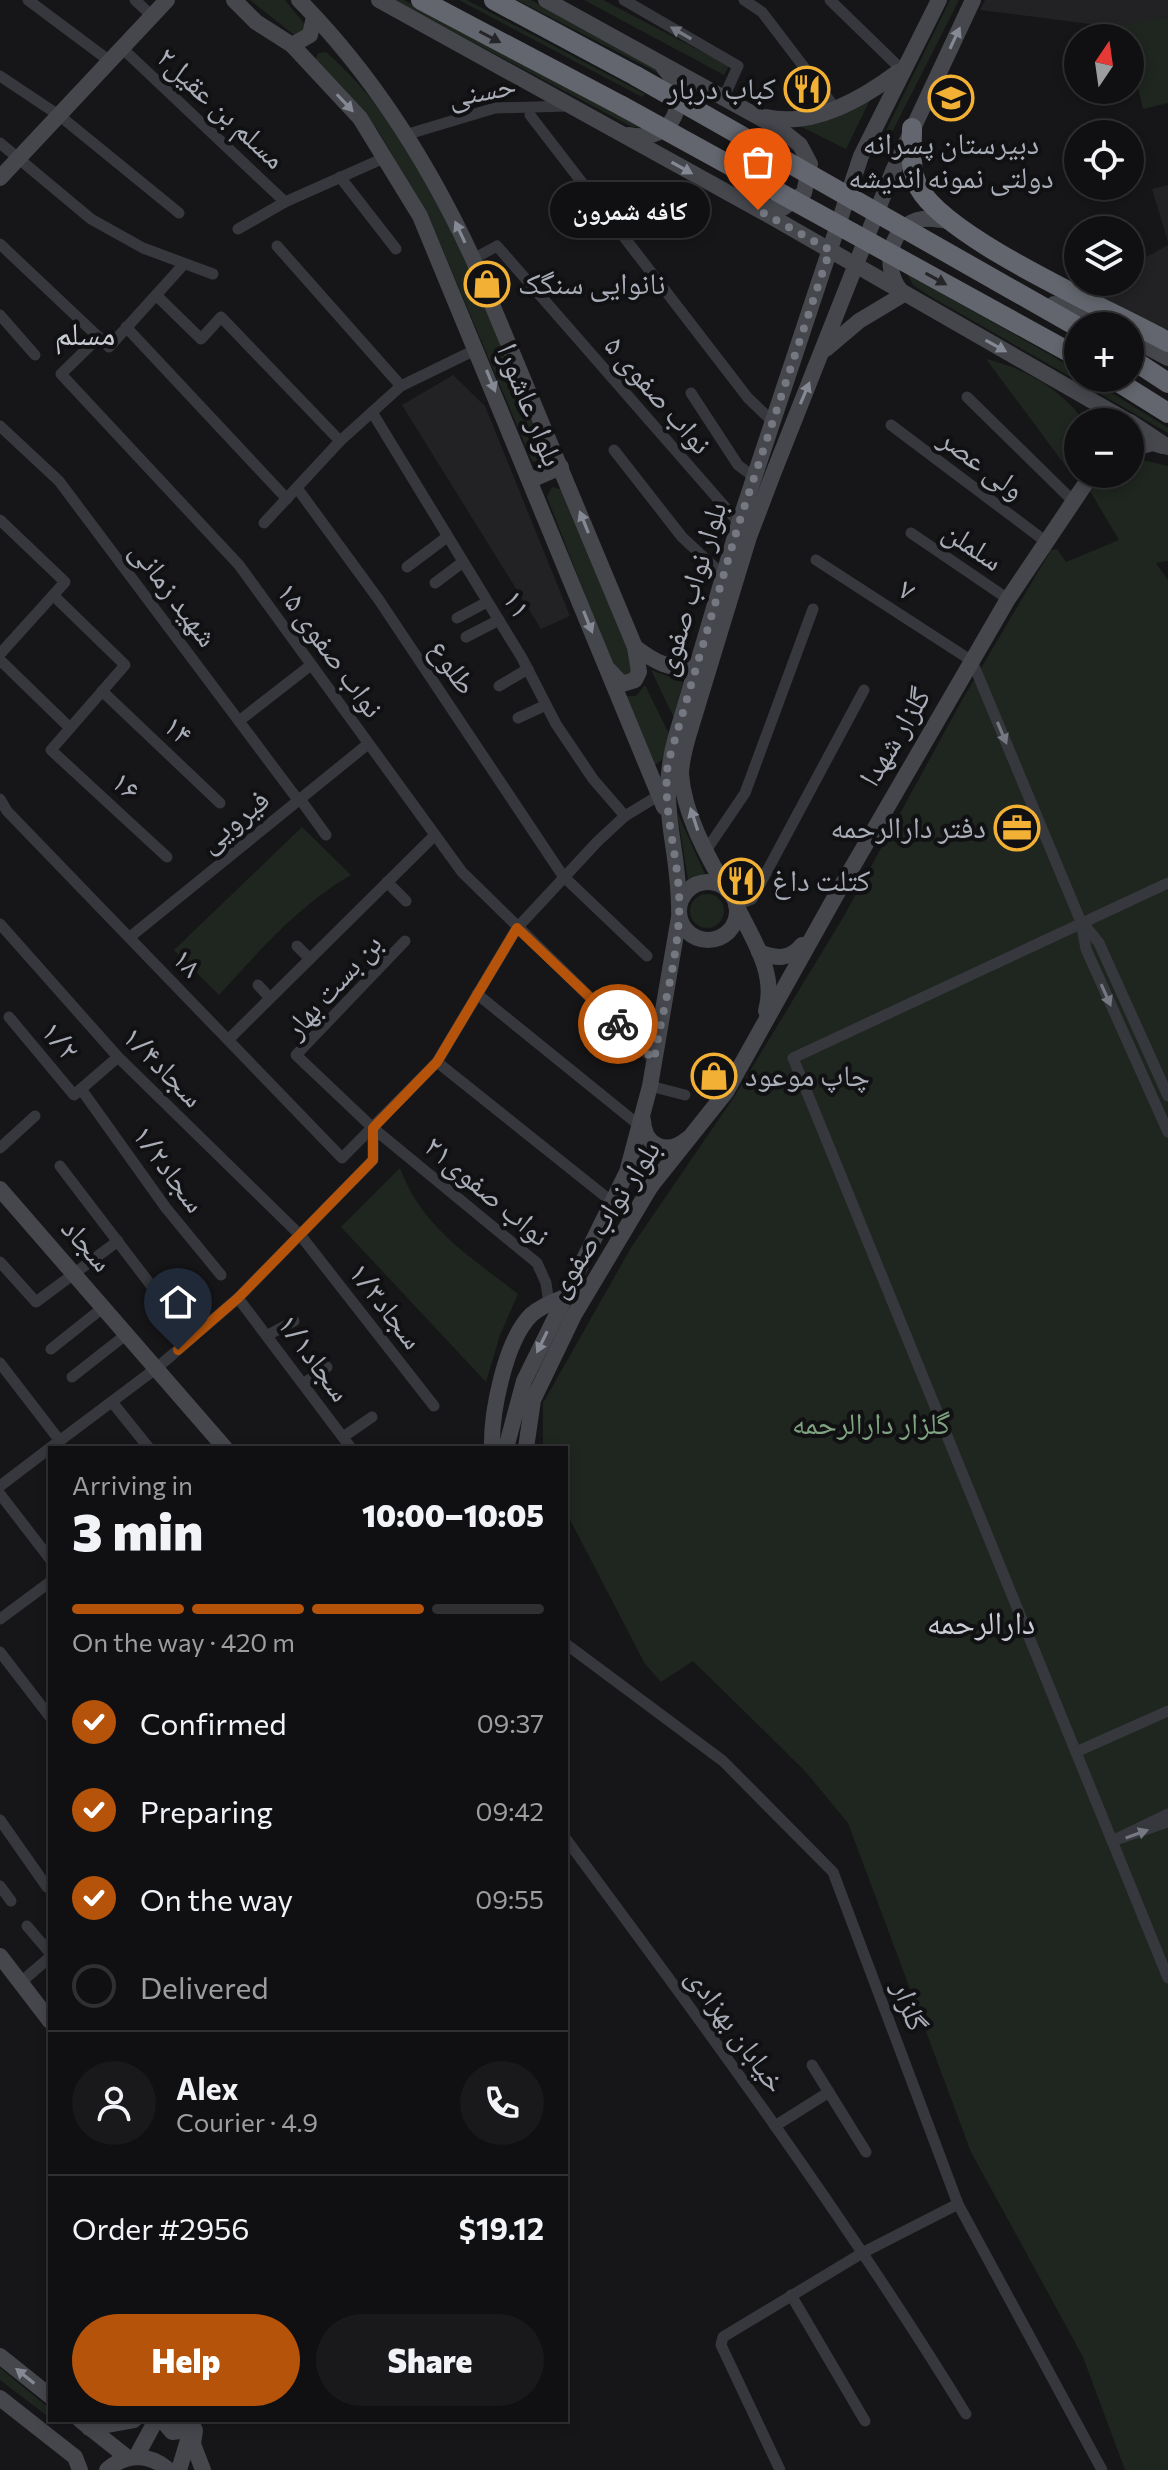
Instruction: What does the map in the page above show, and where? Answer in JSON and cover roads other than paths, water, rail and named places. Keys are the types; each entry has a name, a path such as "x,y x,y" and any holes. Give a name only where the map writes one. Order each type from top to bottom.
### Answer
{"highway":[{"path":"421,0 622,106 1064,349"},
{"path":"494,0 636,76 1064,319"},
{"path":"912,128 913,174 924,195 948,221 987,246 1168,342"},
{"path":"1144,367 1168,383"},
{"path":"1134,392 1168,413"}],"main road":[{"path":"0,178 167,0"},
{"path":"152,16 180,0"},
{"path":"217,0 256,22"},
{"path":"234,0 256,22"},
{"name":"بلوار عاشورا","path":"299,0 387,107 446,200 635,647"},
{"path":"379,0 772,217 1106,408"},
{"path":"546,0 754,114 800,145 809,158 810,171 804,193 787,207 772,209 744,202"},
{"name":"بلوار نواب صفوی","path":"507,1446 524,1381 627,1172 650,1086 679,912 668,813 668,763 739,523 755,478 768,463 822,353 912,128 973,0"},
{"path":"754,114 778,120 836,109 870,93 902,70 935,4"},
{"path":"292,45 310,35 314,17"},
{"name":"بلوار عاشورا","path":"256,22 292,45 360,118 420,216 531,480 658,796 668,813"},
{"path":"307,62 317,43 337,45"},
{"name":"بلوار نواب صفوی","path":"727,890 705,852 681,771 688,737 745,551 768,463 773,422 861,156 910,54"},
{"path":"619,132 641,137 654,135 666,129 676,115 677,88 657,62"},
{"path":"904,294 889,269 890,253 899,235 905,227 922,219 948,221"},
{"path":"993,279 1072,312"},
{"path":"822,353 859,321 904,294"},
{"path":"1144,345 1168,358"},
{"path":"1086,396 1092,408"},
{"path":"1144,431 1168,447"},
{"path":"1144,445 1153,443 1168,447"},
{"path":"531,480 561,467"},
{"name":"گلزار شهدا","path":"759,1035 835,897 1008,599 1082,488"},
{"path":"604,663 617,681 631,684 639,672 635,647"},
{"path":"635,647 655,663 676,669 697,667"},
{"path":"736,905 734,923 714,939 696,938 683,926 679,912 694,885 711,882 727,890 736,905 759,952 770,983 759,1035"},
{"path":"759,952 778,958 795,953 835,897"},
{"name":"بلوار نواب صفوی","path":"526,1446 528,1417 542,1378 574,1315 651,1186 711,1114 759,1035"},
{"path":"641,1120 647,1138 657,1146 670,1148 682,1144 711,1114"},
{"path":"627,1172 636,1165 645,1167 652,1174 651,1186"},
{"name":"سجاد","path":"0,1189 105,1306 223,1446"},
{"path":"492,1446 491,1417 512,1350 528,1317 565,1297"},
{"path":"0,1956 48,2018"},
{"path":"0,2356 48,2394"},
{"path":"0,2398 75,2460 83,2444 85,2425"},
{"path":"85,2425 114,2422"},
{"path":"107,2470 132,2457 158,2422"},
{"path":"161,2422 172,2432 192,2423"},
{"path":"179,2470 192,2423"},
{"path":"192,2423 193,2444 203,2470"},
{"path":"85,2425 132,2457 149,2458 169,2470"}],"street":[{"path":"28,0 111,62"},
{"path":"135,0 152,16"},
{"path":"624,0 738,66 724,97"},
{"path":"744,0 762,12 836,109"},
{"path":"830,0 902,70"},
{"name":"مسلم بن عقیل۲","path":"123,49 285,202"},
{"path":"0,76 60,116 179,213"},
{"name":"حسنی","path":"405,135 495,108 571,106"},
{"path":"530,115 748,398 773,422"},
{"path":"0,143 91,219 143,248 213,274"},
{"path":"238,229 285,202 384,158"},
{"path":"340,177 396,249"},
{"path":"0,244 109,347 184,264"},
{"path":"277,246 401,386"},
{"name":"نواب صفوی ۵","path":"473,259 497,246 739,523"},
{"path":"156,295 201,339 221,317 340,441"},
{"path":"0,315 35,355"},
{"path":"126,327 287,499"},
{"name":"نواب صفوی ۱۵","path":"99,337 61,374 239,565 462,872 654,1060"},
{"path":"264,523 340,441 401,386 477,349"},
{"path":"691,393 738,465 755,478"},
{"path":"967,397 1073,501"},
{"name":"۱۱","path":"372,412 499,620 546,705 593,779 625,816"},
{"name":"ولی عصر","path":"891,425 1045,541"},
{"name":"شهید زمانی","path":"0,426 59,481 326,835"},
{"path":"614,450 682,537 724,576"},
{"name":"طلوع","path":"297,488 379,600 563,876 647,956"},
{"path":"0,520 65,582 2,650 70,728 125,665 53,595"},
{"name":"سلملن","path":"911,533 1008,599"},
{"path":"407,567 447,537"},
{"name":"۷","path":"816,560 972,661"},
{"path":"435,583 463,562"},
{"path":"457,618 487,602"},
{"path":"705,852 745,793 813,609"},
{"path":"466,637 499,620"},
{"path":"972,661 1081,922 1086,949 1168,1132"},
{"path":"239,721 311,665"},
{"path":"499,686 528,669"},
{"path":"736,905 752,899 864,690"},
{"name":"۱۴","path":"102,691 220,803"},
{"path":"518,718 546,705"},
{"name":"۱۶","path":"70,728 51,750 167,857"},
{"name":"فیرویی","path":"130,937 368,744"},
{"path":"0,1363 54,1446 158,1367 238,1298 373,1160 373,1128 437,1062 517,928 563,876 625,816 658,796"},
{"name":"۱۸","path":"0,799 7,811 342,1158 373,1128"},
{"path":"228,1040 435,835"},
{"path":"387,882 406,901"},
{"path":"1168,883 793,1058 1168,1978"},
{"path":"339,908 349,920"},
{"path":"1081,922 1099,943 1168,1096"},
{"name":"۱/۴سجاد","path":"0,924 118,1057 301,1236"},
{"name":"بن بست بهار","path":"373,1128 296,1055 405,941"},
{"path":"297,946 310,959"},
{"path":"258,985 270,998"},
{"path":"477,994 575,1076 641,1120"},
{"name":"۱/۲","path":"9,1017 77,1092"},
{"path":"77,1092 118,1057"},
{"path":"437,1062 611,1201"},
{"path":"650,1086 685,1095"},
{"name":"۱/۲سجاد","path":"77,1092 221,1275"},
{"path":"0,1148 35,1116"},
{"name":"۲۱نواب صفوی","path":"373,1128 537,1263 546,1283 549,1304"},
{"path":"60,1166 179,1322"},
{"name":"۱/۳سجاد","path":"301,1236 434,1406"},
{"path":"0,1262 36,1302 118,1241"},
{"name":"۱/۱سجاد","path":"238,1298 350,1446"},
{"path":"51,1349 105,1306"},
{"path":"268,1335 294,1321"},
{"path":"72,1377 128,1333"},
{"path":"303,1384 327,1367"},
{"path":"112,1402 147,1446"},
{"path":"343,1437 372,1417"},
{"path":"48,1450 1,1485 48,1556"},
{"path":"0,1619 48,1583"},
{"name":"گلزار","path":"568,1645 723,1761 833,1872 958,2204 1102,2470"},
{"path":"0,1652 48,1714"},
{"path":"1076,1752 1168,1711"},
{"path":"1112,1841 1168,1814"},
{"path":"0,1820 48,1886"},
{"path":"1112,1841 1168,1822"},
{"name":"خیابان بهزادی","path":"568,1842 864,2252 966,2414"},
{"path":"0,1886 11,1901"},
{"path":"27,1926 48,1952"},
{"path":"20,1983 48,1957"},
{"path":"812,2065 866,2152"},
{"path":"775,2126 829,2092"},
{"path":"780,2470 721,2345 728,2332 864,2252 958,2204"},
{"path":"791,2295 865,2421"}],"place":[{"name":"کباب دربار","path":"807,89"},
{"name":"دبیرستان پسرانه دولتی نمونه اندیشه","path":"951,98"},
{"name":"کافه شمرون","path":"758,210"},
{"name":"نانوایی سنگک","path":"487,284"},
{"name":"دفتر دارالرحمه","path":"1017,828"},
{"name":"کتلت داغ","path":"741,881"},
{"name":"چاپ موعود","path":"714,1076"}],"district":[{"name":"مسلم","path":"85,334"},
{"name":"دارالرحمه","path":"981,1623"}],"park label":[{"name":"گلزار دارالرحمه","path":"871,1424"}]}
